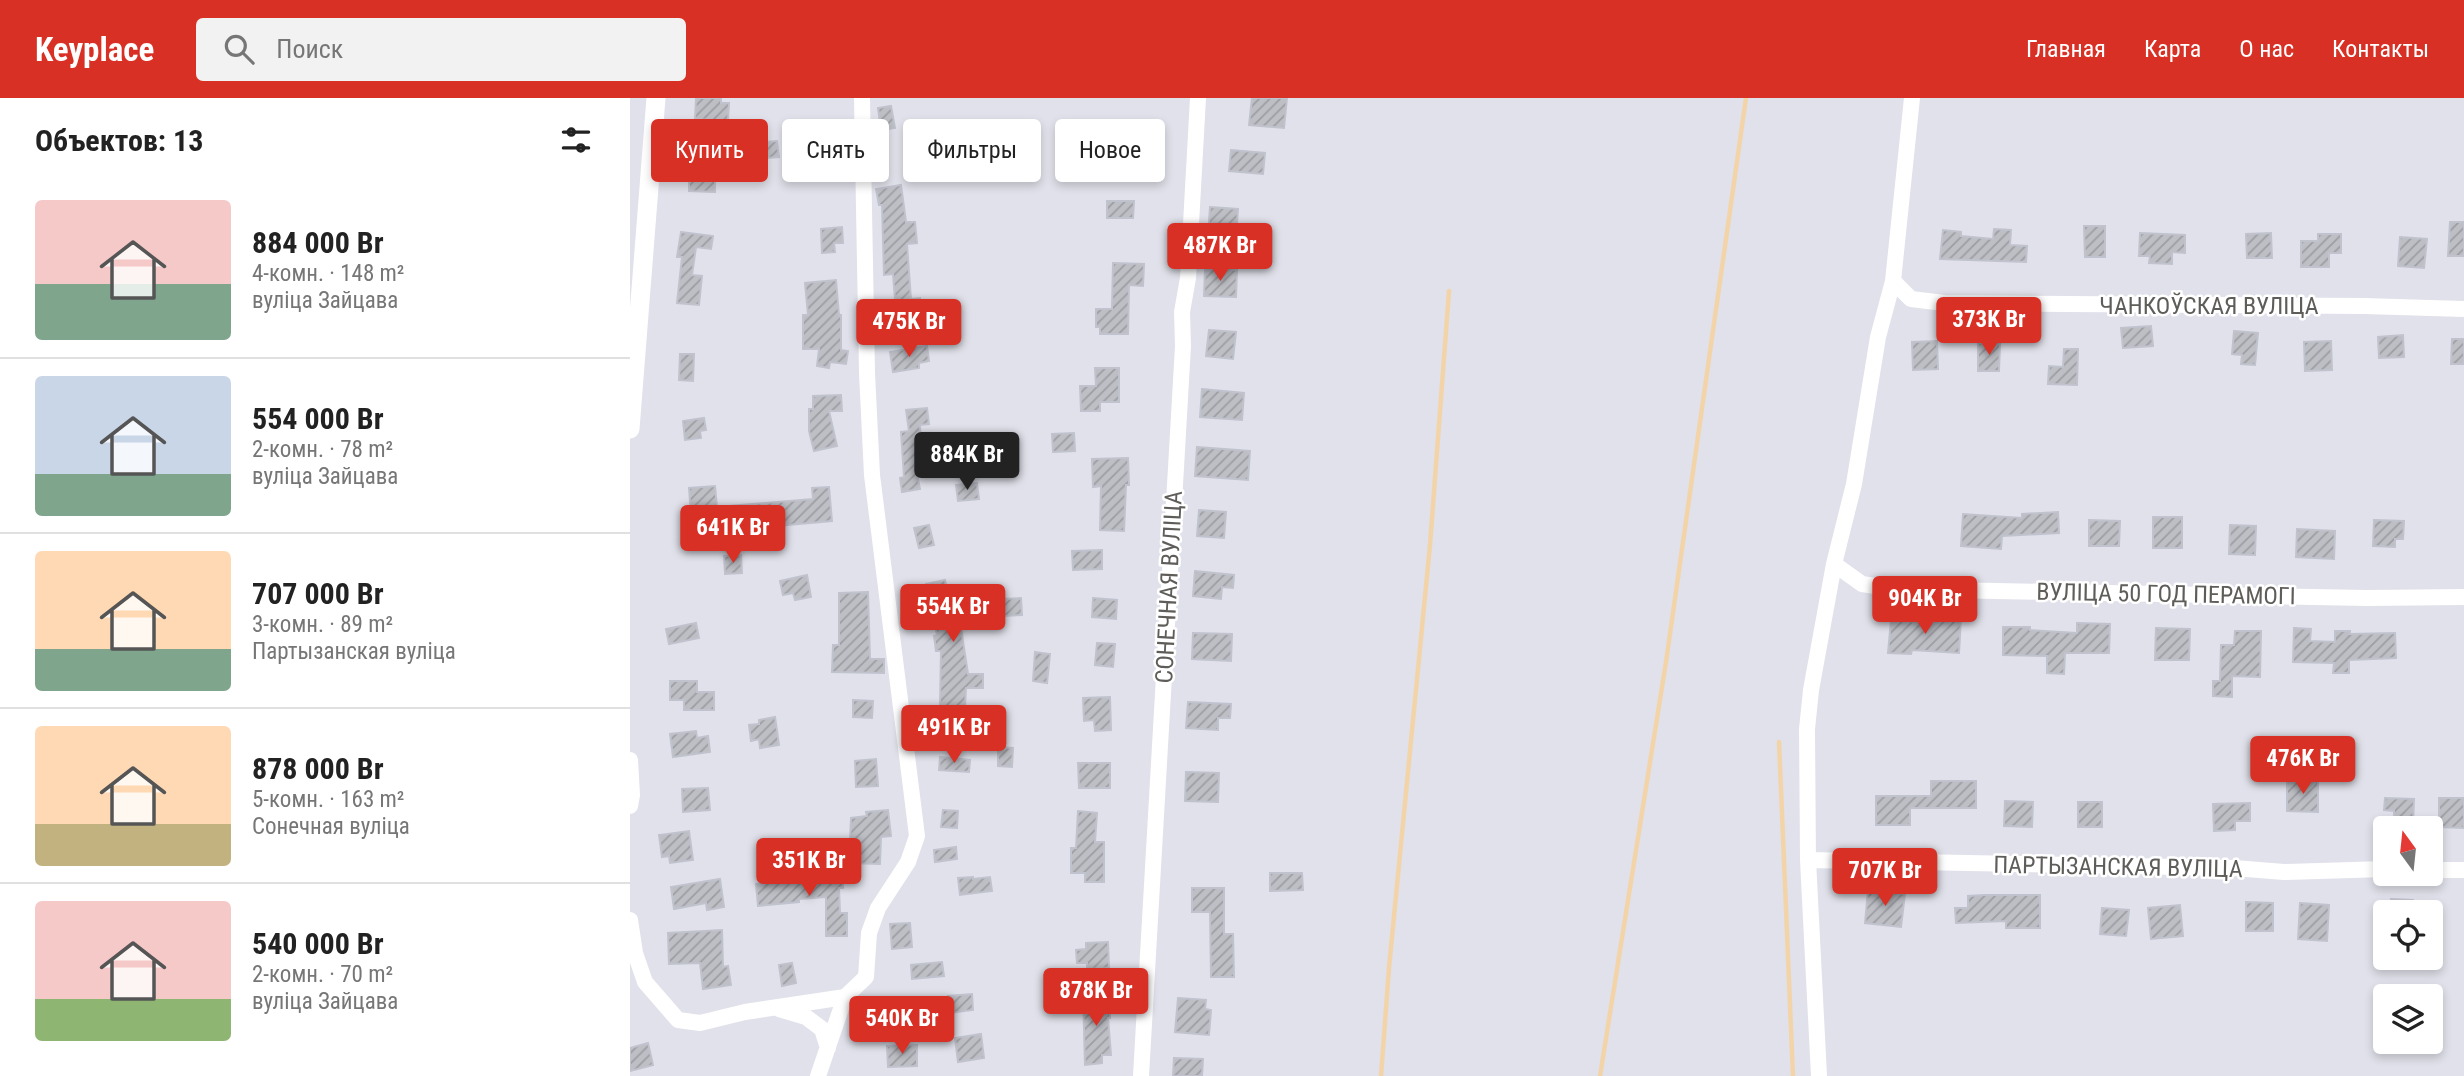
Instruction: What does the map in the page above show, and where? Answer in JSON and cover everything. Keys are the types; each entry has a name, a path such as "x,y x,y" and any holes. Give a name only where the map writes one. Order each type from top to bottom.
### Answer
{"street":[{"path":"630,429 656,98"},
{"path":"818,1076 845,997 866,977 869,933 878,908 908,862 917,836 872,475 867,373 862,98"},
{"name":"СОНЕЧНАЯ ВУЛІЦА","path":"1140,1076 1182,360 1182,312 1188,278 1198,98"},
{"path":"1819,1076 1808,860 1807,729 1811,690 1834,564 1854,484 1878,337 1893,281 1912,98"},
{"name":"ЧАНКОЎСКАЯ ВУЛІЦА","path":"1893,281 1911,299 1944,303 2464,309"},
{"name":"ВУЛІЦА 50 ГОД ПЕРАМОГІ","path":"1834,564 1862,584 1896,589 2367,598 2464,597"},
{"path":"630,760 630,806"},
{"name":"ПАРТЫЗАНСКАЯ ВУЛІЦА","path":"1808,860 2234,868 2284,872 2373,869"},
{"path":"2443,870 2464,870"},
{"path":"630,920 635,953 645,982 678,1020 700,1023 775,1007 845,997"},
{"path":"775,1007 806,1017 822,1029 828,1048"}],"building":[{"path":"696,98 721,98 721,103 729,103 728,119 695,119"},
{"path":"1252,98 1287,98 1284,128 1249,125"},
{"path":"891,106 895,128 889,129 889,119 880,119 878,108"},
{"path":"777,141 779,157 768,158 768,142"},
{"path":"1231,150 1265,153 1263,174 1229,171"},
{"path":"689,182 715,182 715,192 689,191"},
{"path":"901,185 906,222 915,222 917,243 907,244 911,299 920,298 921,321 889,324 887,301 895,300 893,274 884,275 882,205 879,205 876,189"},
{"path":"1107,201 1134,201 1133,218 1107,218"},
{"path":"1210,207 1238,209 1236,237 1208,235"},
{"path":"2450,222 2464,222 2464,256 2448,256"},
{"path":"2084,226 2105,226 2105,257 2085,257"},
{"path":"842,227 843,243 834,243 835,252 822,253 821,229"},
{"path":"1994,229 2011,230 2010,245 2027,246 2026,262 1940,259 1943,230 1961,232 1961,236 1993,239"},
{"path":"681,232 713,236 711,249 696,247 692,275 702,276 699,305 677,303 682,257 677,257"},
{"path":"2140,233 2185,235 2185,253 2172,252 2172,264 2149,263 2150,256 2139,256"},
{"path":"2271,233 2272,258 2247,258 2246,234"},
{"path":"2318,234 2341,234 2341,253 2329,253 2329,267 2301,267 2301,241 2318,241"},
{"path":"2400,237 2427,239 2424,268 2398,266"},
{"path":"1113,263 1144,264 1143,286 1129,285 1128,334 1100,334 1100,327 1096,327 1096,309 1112,309"},
{"path":"1205,269 1237,270 1236,297 1204,296"},
{"path":"836,280 841,315 841,350 848,351 846,364 830,362 829,368 817,366 819,349 803,349 803,315 808,315 805,283"},
{"path":"2151,326 2153,346 2123,348 2121,328"},
{"path":"1209,330 1236,332 1233,359 1206,356"},
{"path":"2234,331 2258,333 2255,365 2241,364 2242,355 2232,354"},
{"path":"2403,335 2404,357 2379,358 2378,337"},
{"path":"2452,339 2464,339 2464,364 2451,364"},
{"path":"1937,341 1938,369 1913,370 1912,342"},
{"path":"2331,341 2332,370 2305,371 2304,342"},
{"path":"1978,343 2000,344 1999,371 1978,371"},
{"path":"927,346 929,361 919,363 919,368 893,372 890,352"},
{"path":"2064,349 2078,349 2077,385 2048,384 2049,366 2063,367"},
{"path":"680,354 694,354 693,381 679,380"},
{"path":"1095,368 1119,368 1119,402 1100,402 1100,411 1081,411 1080,386 1096,386"},
{"path":"1202,389 1244,393 1242,420 1200,417"},
{"path":"841,395 842,411 829,411 837,446 814,451 809,431 809,409 813,409 813,396"},
{"path":"927,408 929,424 920,425 922,458 914,459 920,489 902,492 900,478 904,477 901,432 909,431 906,410"},
{"path":"704,418 706,430 700,431 701,438 685,440 683,421"},
{"path":"1074,433 1075,451 1053,452 1052,434"},
{"path":"1197,447 1250,451 1248,480 1195,476"},
{"path":"1128,458 1129,485 1126,485 1124,531 1100,530 1101,486 1093,487 1092,459"},
{"path":"977,483 979,499 958,501 956,485"},
{"path":"715,486 717,507 813,499 812,488 829,487 832,521 718,531 719,542 693,545 689,488"},
{"path":"1199,510 1226,512 1224,538 1197,536"},
{"path":"2058,512 2059,533 2002,536 2001,549 1961,546 1963,514 2022,518 2022,514"},
{"path":"2153,517 2182,517 2182,548 2153,548"},
{"path":"2089,520 2120,521 2119,546 2089,546"},
{"path":"2374,520 2404,521 2403,539 2395,539 2395,547 2373,546"},
{"path":"929,525 934,545 919,548 914,528"},
{"path":"2230,525 2256,526 2255,555 2229,554"},
{"path":"2297,529 2335,531 2334,559 2296,557"},
{"path":"1102,550 1102,569 1073,570 1072,551"},
{"path":"741,555 742,573 725,574 724,556"},
{"path":"1195,571 1234,575 1233,588 1222,587 1221,599 1193,596"},
{"path":"807,575 811,597 795,600 793,593 783,595 780,581"},
{"path":"945,580 950,603 981,595 984,609 959,615 968,674 983,674 983,688 966,688 965,708 940,706 941,651 936,651 934,636 937,635 926,584"},
{"path":"868,592 870,659 884,659 884,673 832,672 833,645 839,645 839,593"},
{"path":"1021,598 1022,615 1003,616 1003,599"},
{"path":"1093,598 1117,600 1116,619 1092,617"},
{"path":"1935,618 1961,619 1959,653 1912,650 1911,654 1888,653 1891,620 1934,623"},
{"path":"696,623 699,638 669,644 666,629"},
{"path":"2077,623 2110,624 2109,653 2065,653 2064,674 2047,673 2047,656 2003,655 2003,627 2030,627 2030,630 2077,633"},
{"path":"2156,628 2190,629 2189,660 2155,660"},
{"path":"2294,628 2311,629 2310,641 2335,642 2335,631 2350,631 2350,634 2395,633 2396,658 2349,660 2349,673 2333,673 2334,663 2293,662"},
{"path":"2235,631 2261,631 2260,677 2232,676 2232,697 2213,696 2213,681 2220,681 2221,645 2234,645"},
{"path":"1193,633 1232,634 1231,661 1192,659"},
{"path":"1097,643 1115,644 1113,667 1095,665"},
{"path":"1035,652 1050,654 1047,683 1033,681"},
{"path":"670,681 697,681 697,692 714,692 714,710 684,710 684,700 670,700"},
{"path":"1110,697 1111,730 1095,731 1094,720 1084,721 1083,698"},
{"path":"853,700 873,701 872,718 853,717"},
{"path":"1188,702 1231,704 1230,718 1218,718 1218,730 1186,728"},
{"path":"775,717 779,745 760,748 759,739 751,741 749,725"},
{"path":"696,731 697,738 708,736 710,752 673,757 670,734"},
{"path":"998,747 1013,748 1012,767 998,766"},
{"path":"940,757 970,760 969,772 939,770"},
{"path":"876,759 878,786 856,787 855,761"},
{"path":"1078,763 1110,763 1110,788 1079,788"},
{"path":"1186,772 1219,773 1218,802 1185,801"},
{"path":"1931,781 1976,781 1976,808 1910,808 1910,825 1876,825 1876,796 1931,796"},
{"path":"2287,781 2318,781 2318,812 2287,811"},
{"path":"708,788 710,810 683,812 682,789"},
{"path":"2385,798 2414,799 2413,816 2394,816 2394,811 2384,810"},
{"path":"2439,798 2464,798 2464,828 2443,827 2443,816 2439,816"},
{"path":"2005,801 2033,802 2032,827 2004,826"},
{"path":"2078,802 2102,802 2102,827 2078,827"},
{"path":"2250,803 2250,821 2235,821 2235,830 2214,831 2213,804"},
{"path":"888,810 891,836 881,837 880,864 849,863 851,818 867,816 866,812"},
{"path":"943,810 958,811 957,828 941,827"},
{"path":"1078,811 1097,813 1095,842 1104,842 1104,882 1085,882 1085,873 1071,873 1071,848 1076,848"},
{"path":"689,831 693,860 670,863 669,856 662,857 659,835"},
{"path":"956,847 957,859 935,862 934,850"},
{"path":"1270,873 1302,873 1303,890 1270,891"},
{"path":"843,876 843,888 839,888 840,913 847,913 847,936 826,936 826,897 758,906 756,884"},
{"path":"990,877 992,891 960,895 958,878"},
{"path":"720,879 724,907 707,910 706,903 674,909 671,887"},
{"path":"1192,888 1224,888 1224,934 1233,934 1234,977 1211,977 1210,912 1192,912"},
{"path":"1868,890 1905,894 1901,927 1865,923"},
{"path":"2040,895 2040,928 2006,928 2006,921 1956,923 1955,908 1968,908 1968,896"},
{"path":"2246,902 2273,903 2273,931 2246,931"},
{"path":"2300,903 2329,905 2327,941 2298,939"},
{"path":"2180,905 2183,936 2151,939 2148,908"},
{"path":"2102,908 2129,910 2126,936 2100,934"},
{"path":"910,923 912,947 892,949 890,924"},
{"path":"722,930 723,967 728,966 731,985 703,989 700,963 669,964 668,933"},
{"path":"1108,942 1109,968 1087,969 1087,963 1077,963 1076,950 1086,949 1086,943"},
{"path":"942,962 944,976 912,979 911,965"},
{"path":"792,963 796,983 782,986 779,965"},
{"path":"972,994 973,1010 950,1013 948,996"},
{"path":"1109,994 1111,1055 1102,1055 1102,1063 1085,1065 1083,995"},
{"path":"1178,998 1206,1000 1205,1009 1211,1010 1209,1035 1175,1032"},
{"path":"981,1034 984,1058 958,1062 955,1038"},
{"path":"648,1043 653,1065 630,1071 630,1048"},
{"path":"917,1045 917,1066 888,1067 887,1046"},
{"path":"1174,1058 1203,1059 1202,1076 1173,1076"}],"waterway":[{"path":"1600,1076 1666,662 1746,98"},
{"path":"1381,1076 1430,545 1449,291"},
{"path":"1779,742 1793,1076"}]}
